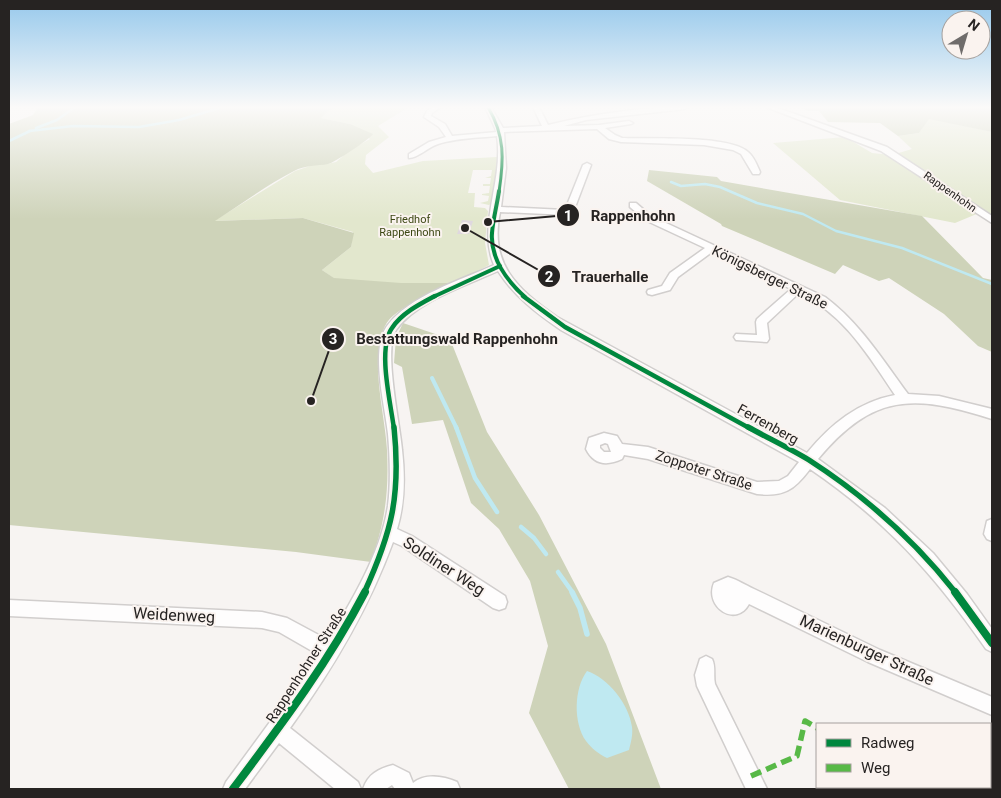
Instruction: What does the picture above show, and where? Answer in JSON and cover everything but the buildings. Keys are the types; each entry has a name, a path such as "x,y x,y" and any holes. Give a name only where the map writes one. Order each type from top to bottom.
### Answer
{"street":[{"path":"412,156 422,147 430,144"},
{"path":"500,144 501,171 492,241 500,266"},
{"path":"698,144 739,149 752,161 756,172"},
{"name":"Rappenhohn","path":"871,144 884,149 992,220"},
{"path":"496,209 567,213 570,210 587,165"},
{"name":"Königsberger Straße","path":"633,205 648,218 798,288 820,299 840,313 904,398"},
{"path":"652,292 666,288 674,275 711,248"},
{"name":"Ferrenberg","path":"500,266 525,298 549,316 808,460 872,506 903,533 945,579 992,643"},
{"name":"Rappenhohner Straße","path":"233,789 332,652 370,582 389,533 395,505 396,472 385,359 386,343 390,331 397,321 412,310 500,266"},
{"path":"740,337 763,338 761,322 798,288"},
{"name":"Zoppoter Straße","path":"618,449 648,453 758,488 769,489 789,484 808,460 853,416 882,402 904,398 934,400 992,414"},
{"path":"992,526 992,534"},
{"name":"Soldiner Weg","path":"389,533 408,541 499,602"},
{"name":"Marienburger Straße","path":"741,595 748,595 874,656 992,706"},
{"name":"Weidenweg","path":"9,608 262,620 289,628 332,652"},
{"path":"706,665 704,675 706,686 757,789"},
{"path":"277,730 351,789"},
{"path":"373,789 382,778 393,774 402,780 406,789"},
{"path":"421,789 436,786 450,789"}],"green space":[{"path":"9,144 360,144 332,163 302,168 284,176 215,221 303,218 354,233 351,247 322,270 334,278 401,283 455,283 416,301 397,313 385,326 380,340 378,371 386,435 387,480 383,520 371,562 296,552 9,525"},
{"name":"Friedhof Rappenhohn","path":"360,144 380,144 366,155 365,164 373,173 423,161 497,157 496,187 493,202 489,205 480,203 488,201 489,196 482,194 489,193 490,186 483,186 483,184 490,184 491,178 485,178 491,176 492,170 473,170 468,193 475,193 474,207 485,208 488,211 485,243 489,265 455,283 297,299 335,279 322,270 351,247 353,232 303,218 214,221 295,171 316,164 336,162"},
{"path":"774,144 857,144 872,153 892,155 912,149 907,144 992,144 992,220 979,213 955,223 840,200"},
{"path":"649,170 717,177 721,181 922,216 983,278 992,280 992,352 978,346 944,314 889,278 879,281 843,265 835,274 722,226 647,181"},
{"path":"403,323 450,339 487,432 539,515 606,644 661,789 569,789 529,713 548,646 530,581 499,529 471,503 443,420 412,424 402,367 394,363 396,338"}],"water":[{"path":"587,671 595,674 610,686 627,710 632,730 629,750 607,758 590,746 582,734 577,715 577,706 580,687"}],"waterway":[{"path":"671,182 681,186 705,184 720,187 757,203 803,214 836,231 902,248 992,284"},
{"path":"432,378 457,429"},
{"path":"456,427 475,478 497,512"},
{"path":"521,527 534,538 546,554"},
{"path":"558,572 573,593"},
{"path":"572,592 580,608 587,634"}],"marked path":[{"path":"751,776 797,756 805,721 816,727"}],"cycle path":[{"path":"501,144 501,177 492,228 492,242 495,256 501,269 519,292 565,327 808,460 857,494 891,523 939,572 992,643"},
{"path":"233,789 294,707 332,651 365,591 388,533 395,506 397,469 385,359 386,343 391,329 400,319 426,301 500,266"}],"place":[{"name":"Rappenhohn","path":"488,222"},
{"name":"Trauerhalle","path":"465,228"},
{"name":"Bestattungswald Rappenhohn","path":"311,401"}]}
